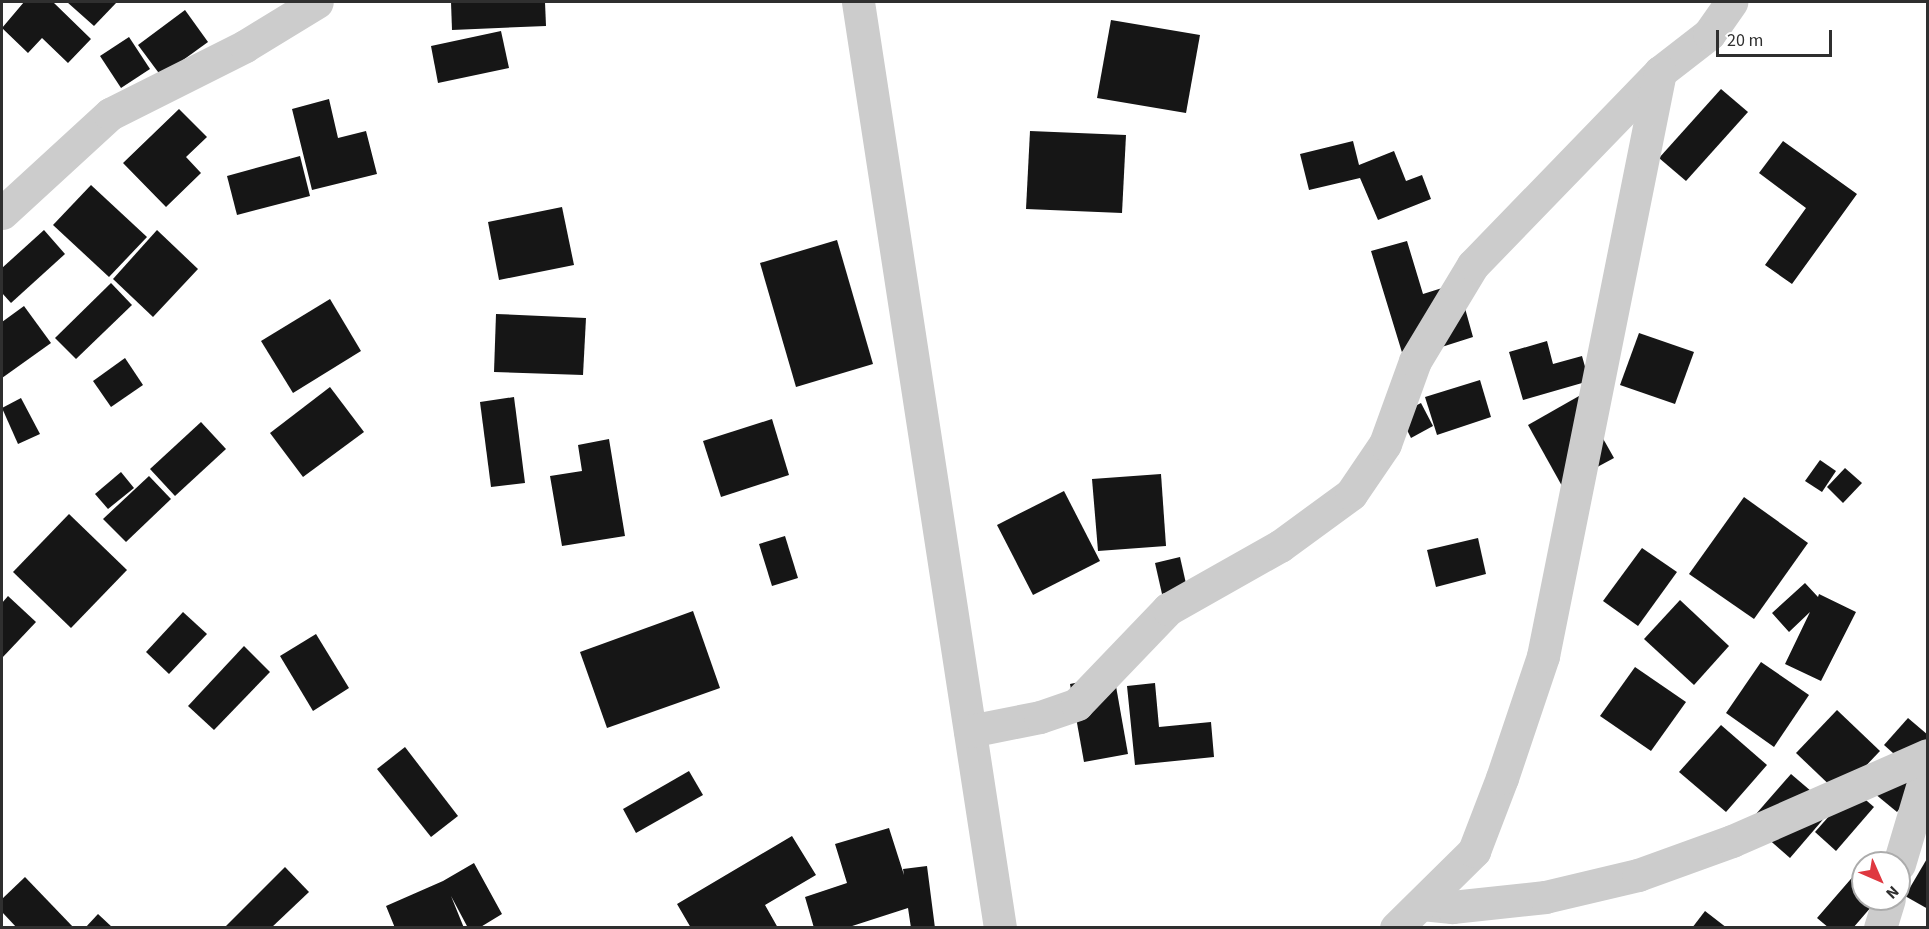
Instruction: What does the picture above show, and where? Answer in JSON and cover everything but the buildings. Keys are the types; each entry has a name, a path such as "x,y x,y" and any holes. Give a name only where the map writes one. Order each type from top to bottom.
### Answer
{"street":[{"path":"2,213 110,114 245,45 317,2"},
{"path":"858,2 1000,927"},
{"path":"970,731 1040,717 1077,704 1168,609 1280,546 1351,494 1385,444 1414,361 1473,265 1660,72 1709,34 1731,2"},
{"path":"1396,927 1474,851 1502,778 1543,656 1660,72"},
{"path":"1422,904 1452,907 1545,897 1638,875 1732,842 1928,755"},
{"path":"1903,851 1928,767"},
{"path":"1880,927 1885,911"}]}
